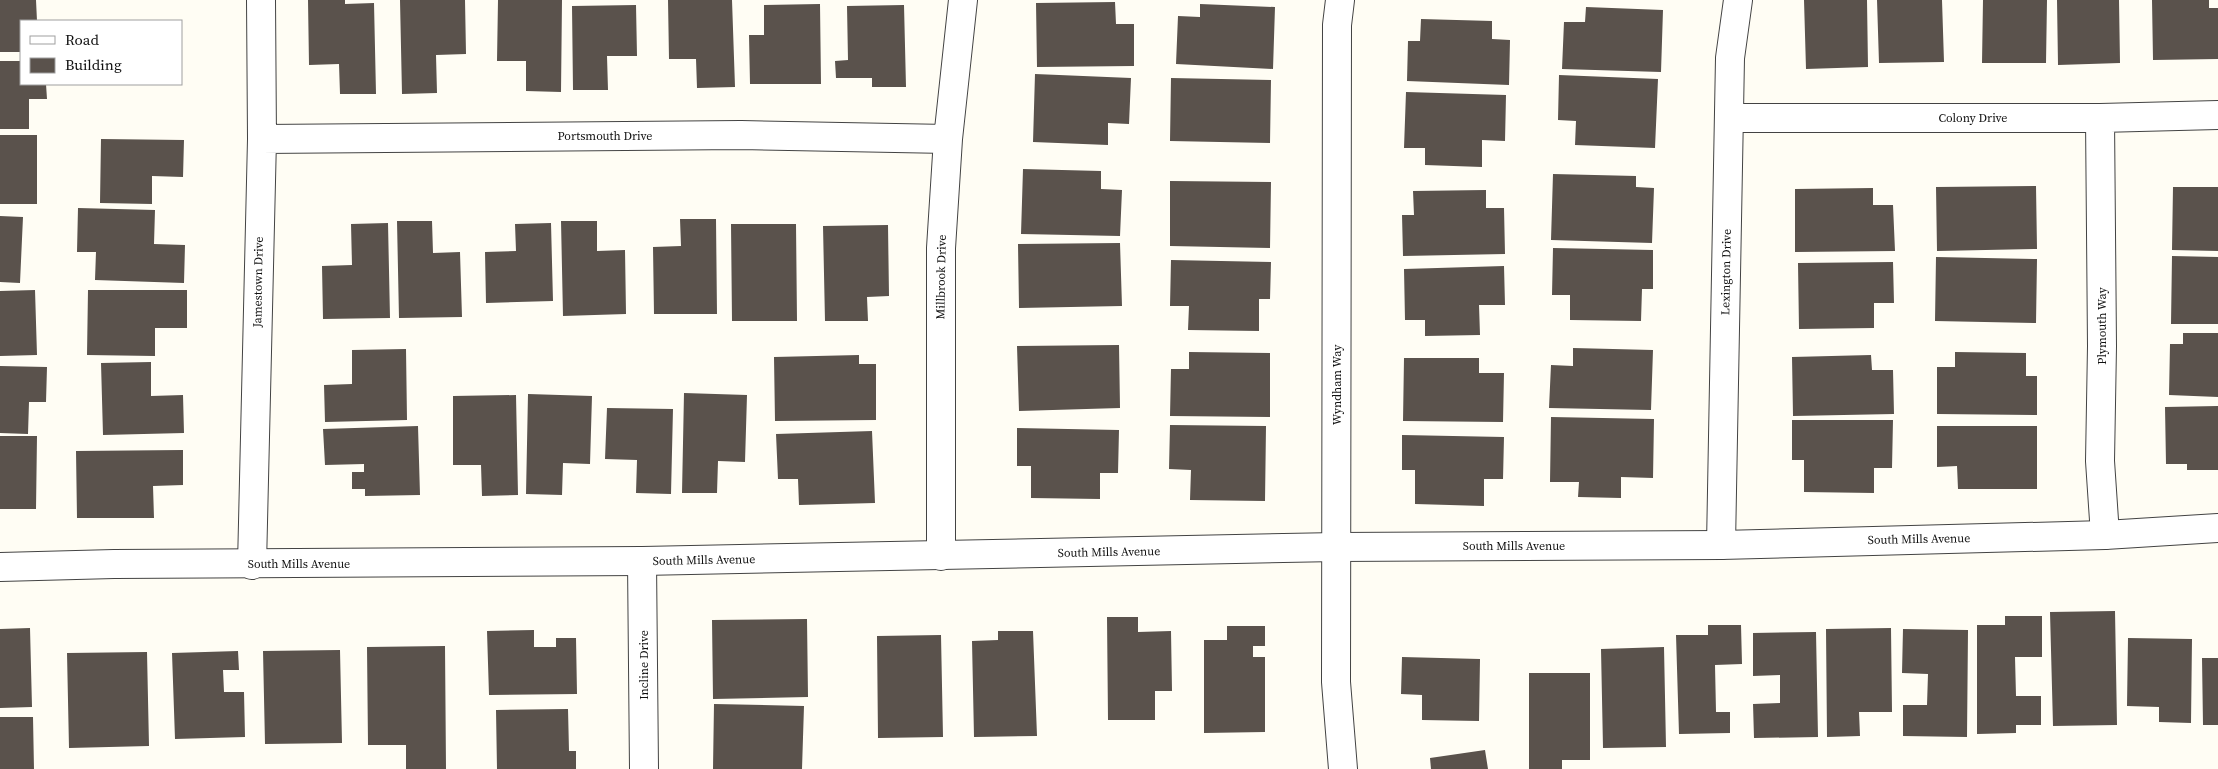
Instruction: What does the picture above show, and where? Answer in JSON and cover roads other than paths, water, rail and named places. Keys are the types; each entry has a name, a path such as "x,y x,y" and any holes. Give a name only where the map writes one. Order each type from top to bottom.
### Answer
{"street":[{"name":"Jamestown Drive","path":"252,565 262,139 262,0"},
{"name":"Millbrook Drive","path":"941,556 941,248 948,139 963,0"},
{"name":"Wyndham Way","path":"1340,0 1337,25 1336,682 1343,769"},
{"name":"Lexington Drive","path":"1721,544 1730,58 1738,0"},
{"name":"Colony Drive","path":"1729,118 2100,118 2218,115"},
{"name":"Plymouth Way","path":"2100,118 2102,346 2100,461 2105,535"},
{"name":"Portsmouth Drive","path":"262,139 741,135 948,139"},
{"name":"South Mills Avenue","path":"0,567 642,561 1337,547 1721,544 2105,535 2218,528"},
{"name":"Incline Drive","path":"642,561 644,769"}]}
